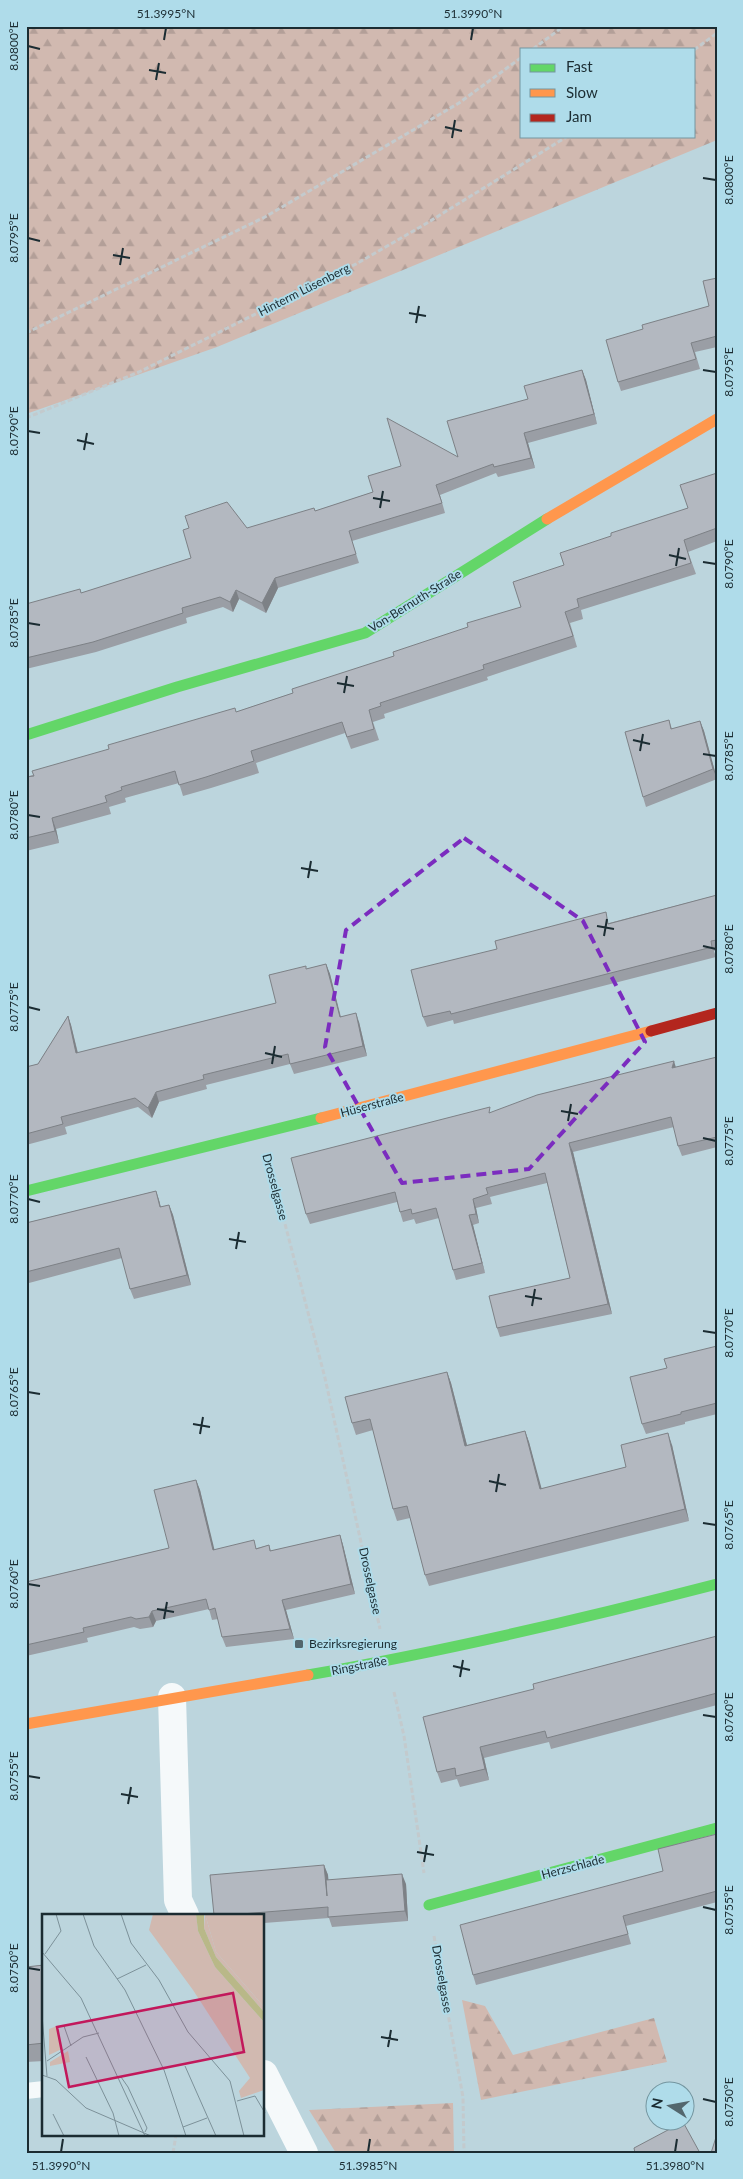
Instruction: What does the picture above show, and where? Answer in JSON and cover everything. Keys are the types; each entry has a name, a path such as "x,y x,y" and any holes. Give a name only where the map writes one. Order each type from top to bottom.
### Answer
{"street":[{"name":"Von-Bernuth-Straße","path":"26,735 177,687 365,633 521,534 717,419"},
{"name":"Hüserstraße","path":"26,1192 94,1173 261,1134 717,1013"},
{"name":"Ringstraße","path":"26,1724 387,1660 632,1606 717,1584"},
{"path":"172,1697 178,1900 185,1914"},
{"name":"Herzschlade","path":"429,1906 717,1828"},
{"path":"265,2076 304,2153"}],"lane":[{"path":"26,2091 42,2089"}],"path":[{"path":"534,48 564,26"},
{"path":"696,49 717,33"},
{"path":"26,333 265,216 459,103 520,58"},
{"name":"Hinterm Lüsenberg","path":"26,418 139,372 347,268 427,223 565,138"},
{"name":"Drosselgasse","path":"261,1134 325,1378 404,1736 429,1906 462,2097 464,2153"},
{"path":"174,2153 176,2136"}],"highlighted area":[{"path":"464,838 583,921 645,1042 529,1169 402,1183 325,1047 346,930"}],"green space":[{"path":"26,26 717,26 717,140 217,347 26,414"},
{"path":"462,2000 485,2006 513,2055 654,2018 667,2062 481,2100"},
{"path":"453,2103 454,2153 336,2153 309,2110"}],"building":[{"path":"717,278 717,336 691,343 696,359 618,382 606,340 643,329 642,325 709,306 703,281"},
{"path":"582,370 594,414 524,433 531,458 494,467 493,464 436,485 442,503 349,531 356,554 275,578 262,603 236,590 230,602 220,597 182,608 183,613 93,642 26,658 26,604 80,589 81,593 191,558 183,530 189,528 185,516 227,502 247,528 314,508 315,511 373,492 368,476 401,466 387,418 458,457 447,421 528,399 524,386"},
{"path":"717,473 717,528 684,540 691,563 577,599 579,607 565,612 573,636 483,665 484,669 380,703 381,706 369,710 374,729 347,737 342,722 251,751 254,761 179,785 175,771 121,787 122,790 105,796 107,802 52,818 55,831 26,838 26,777 34,776 32,771 109,749 108,745 235,708 236,712 293,693 292,689 394,656 393,652 468,627 467,623 521,607 513,582 564,565 560,553 611,536 611,533 688,508 680,485"},
{"path":"669,720 671,729 700,721 713,769 643,797 625,732"},
{"path":"717,895 717,940 711,941 712,947 451,1014 450,1011 423,1017 411,970 497,949 495,941 606,912 608,924"},
{"path":"326,964 340,1017 356,1013 363,1046 290,1064 288,1054 203,1075 204,1079 156,1092 148,1108 135,1098 61,1117 63,1124 26,1134 26,1067 38,1064 68,1016 76,1053 276,1003 269,975 306,966 306,969"},
{"path":"717,1057 717,1137 678,1146 671,1117 569,1143 608,1304 497,1328 489,1296 570,1278 545,1173 486,1188 488,1194 473,1199 476,1214 469,1215 482,1263 453,1270 436,1208 412,1214 411,1209 400,1212 395,1192 306,1214 291,1158 490,1107 489,1113 537,1095 674,1061 672,1068"},
{"path":"156,1191 160,1207 169,1205 187,1275 130,1289 119,1248 26,1272 26,1223"},
{"path":"717,1346 717,1403 642,1424 630,1377 667,1368 664,1359"},
{"path":"447,1372 465,1446 525,1431 540,1489 626,1467 621,1445 668,1433 685,1509 425,1575 407,1506 393,1509 370,1419 352,1423 345,1397"},
{"path":"196,1480 213,1550 254,1540 256,1549 269,1545 270,1551 340,1535 351,1584 282,1600 290,1629 222,1637 215,1608 209,1610 206,1599 152,1611 149,1617 136,1619 131,1617 83,1628 84,1632 26,1645 26,1582 169,1548 154,1490"},
{"path":"717,1636 717,1693 547,1738 545,1731 480,1747 485,1769 456,1776 455,1768 437,1772 423,1717 534,1689 533,1684"},
{"path":"717,1834 717,1891 623,1916 628,1934 473,1975 460,1925 663,1871 658,1849"},
{"path":"324,1865 327,1896 326,1880 402,1874 405,1911 328,1917 328,1907 241,1914 214,1914 210,1875"},
{"path":"42,1965 42,2043 26,2045 26,1967"},
{"path":"664,2132 688,2132 700,2153 635,2153 634,2148"},
{"path":"717,2134 717,2153 711,2153"}],"traffic: fast":[{"path":"26,735 177,687 365,633 547,519"},
{"path":"26,1191 321,1118"},
{"path":"308,1675 411,1656 513,1634 717,1584"},
{"path":"429,1905 717,1828"}],"traffic: slow":[{"path":"547,519 717,419"},
{"path":"321,1118 651,1031"},
{"path":"26,1724 308,1675"}],"traffic: jam":[{"path":"651,1031 717,1013"}],"place":[{"name":"Bezirksregierung","path":"299,1644"}]}
